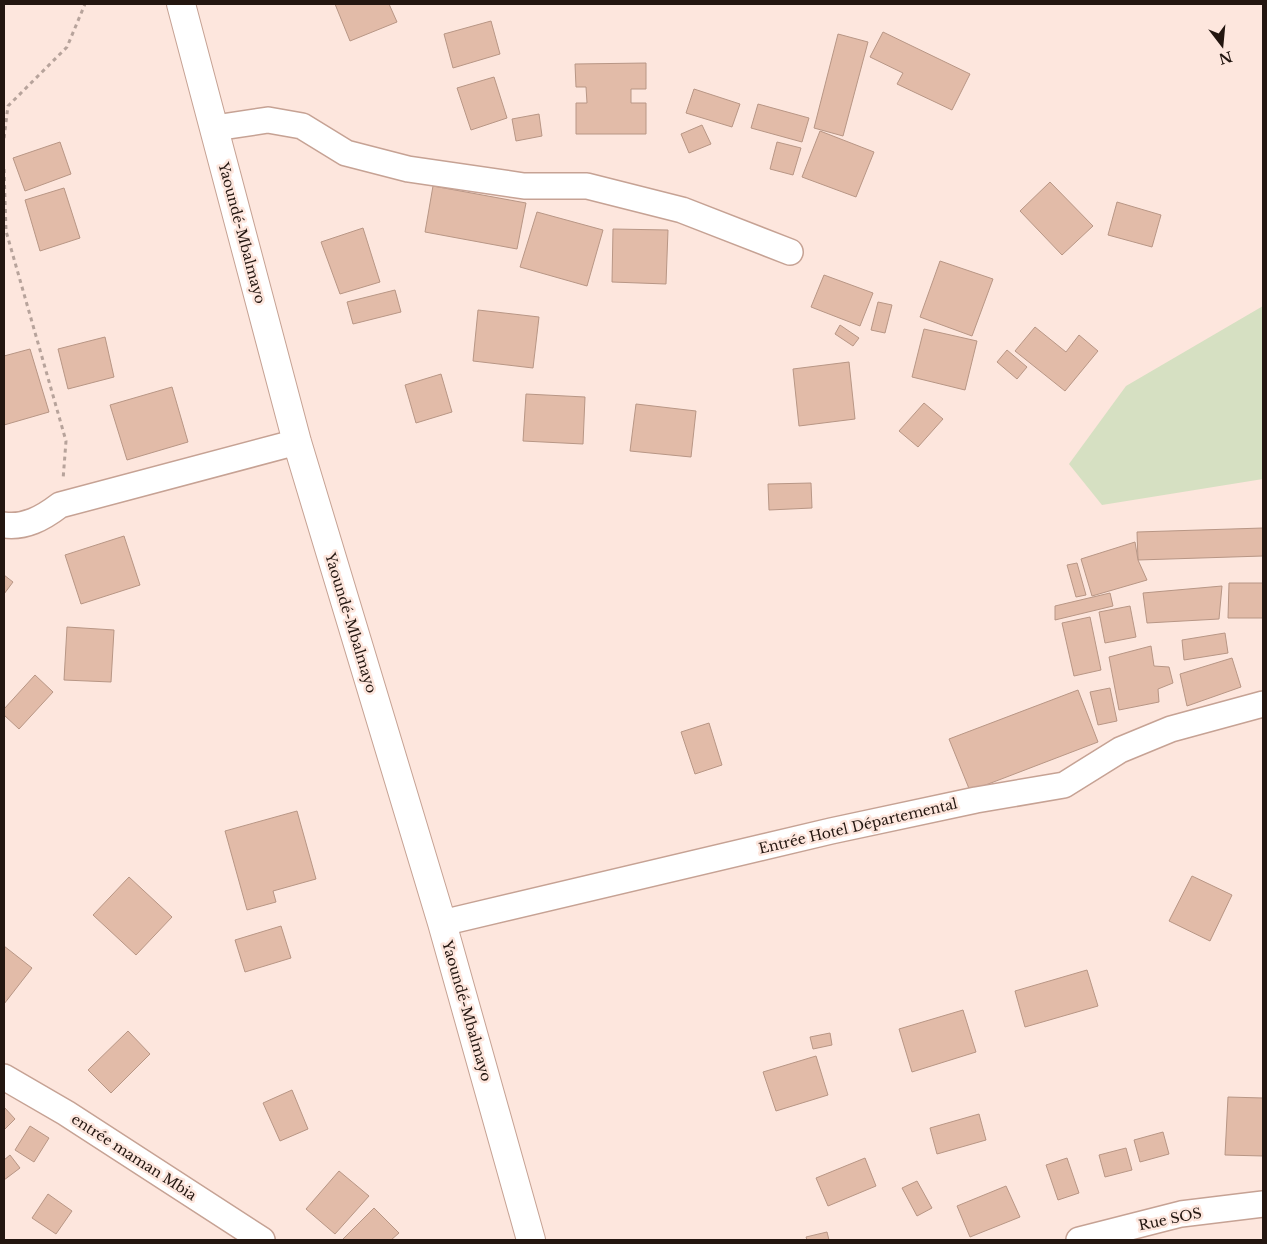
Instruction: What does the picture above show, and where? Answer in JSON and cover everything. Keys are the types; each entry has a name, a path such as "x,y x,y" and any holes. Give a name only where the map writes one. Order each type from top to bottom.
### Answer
{"highway":[{"name":"Yaoundé-Mbalmayo","path":"181,4 297,442 442,923 531,1240"}],"street":[{"path":"215,128 268,120 302,126 346,153 408,169 524,186 587,186 682,210 724,224 790,252"},
{"path":"4,525 14,526 42,519 60,505 297,442"},
{"name":"Entrée Hotel Départemental","path":"442,923 831,831 976,800 1064,785 1128,746 1171,729 1263,704"},
{"name":"entrée maman Mbia","path":"4,1077 66,1114 262,1240"},
{"name":"Rue SOS","path":"1079,1240 1181,1214 1263,1204"}],"path":[{"path":"4,138 8,106 67,47 85,4"},
{"path":"4,169 6,231 66,441 60,505"}],"green space":[{"path":"1263,306 1263,479 1102,505 1069,464 1126,386"}],"building":[{"path":"335,4 389,4 397,22 350,41"},
{"path":"491,21 500,54 453,68 444,34"},
{"path":"883,32 970,74 952,110 897,84 903,73 870,57"},
{"path":"838,34 868,42 843,136 814,128"},
{"path":"646,63 646,89 631,89 631,103 646,103 646,134 576,134 576,103 587,103 586,87 576,87 575,64"},
{"path":"494,77 507,118 471,130 457,88"},
{"path":"694,89 740,104 732,127 686,113"},
{"path":"758,104 809,118 802,142 751,128"},
{"path":"539,114 542,136 516,141 512,119"},
{"path":"702,125 711,144 689,153 681,134"},
{"path":"820,131 874,152 856,197 802,177"},
{"path":"60,142 71,174 25,191 13,158"},
{"path":"777,142 801,148 793,175 770,169"},
{"path":"1050,182 1093,226 1062,255 1020,211"},
{"path":"433,186 526,203 517,249 425,232"},
{"path":"64,188 80,238 40,251 25,200"},
{"path":"1117,202 1161,215 1152,247 1108,235"},
{"path":"537,212 603,230 587,286 520,267"},
{"path":"363,228 380,282 340,294 321,242"},
{"path":"613,229 668,230 666,284 612,282"},
{"path":"940,261 993,279 972,336 920,317"},
{"path":"824,275 873,293 860,326 811,307"},
{"path":"395,290 401,312 353,324 347,302"},
{"path":"878,302 892,305 885,333 871,330"},
{"path":"478,310 539,317 533,368 473,361"},
{"path":"840,325 859,338 853,346 835,334"},
{"path":"1035,327 1066,352 1079,335 1098,351 1065,391 1015,351"},
{"path":"924,329 977,341 965,390 912,377"},
{"path":"105,337 114,377 68,389 58,349"},
{"path":"30,349 49,412 4,425 4,356"},
{"path":"1007,350 1027,367 1017,379 997,362"},
{"path":"849,362 855,419 799,426 793,369"},
{"path":"441,374 452,412 416,423 405,385"},
{"path":"172,387 188,442 127,460 110,405"},
{"path":"526,394 585,397 583,444 523,441"},
{"path":"924,403 943,419 918,447 899,431"},
{"path":"636,404 696,411 691,457 630,451"},
{"path":"811,483 812,508 769,510 768,484"},
{"path":"1263,528 1263,556 1138,560 1137,532"},
{"path":"124,536 140,585 81,604 65,555"},
{"path":"1135,542 1138,560 1147,580 1092,596 1081,559"},
{"path":"1077,563 1086,595 1076,597 1067,565"},
{"path":"4,575 13,582 4,594"},
{"path":"1229,583 1263,583 1263,618 1228,618"},
{"path":"1222,586 1219,619 1147,623 1143,593"},
{"path":"1110,593 1113,606 1055,620 1055,606"},
{"path":"1130,606 1136,637 1105,643 1099,612"},
{"path":"1090,617 1101,670 1074,676 1062,623"},
{"path":"67,627 114,630 111,682 64,680"},
{"path":"1225,633 1228,653 1184,660 1182,640"},
{"path":"1151,646 1154,666 1169,667 1173,683 1158,689 1159,702 1119,710 1109,657"},
{"path":"1232,658 1241,687 1187,706 1180,674"},
{"path":"35,675 53,692 19,729 4,715 4,709"},
{"path":"1110,688 1117,721 1098,725 1090,692"},
{"path":"1078,690 1098,742 970,791 949,739"},
{"path":"709,723 722,765 695,774 681,732"},
{"path":"297,811 316,879 273,891 276,902 247,910 225,831"},
{"path":"1192,876 1232,895 1210,941 1169,921"},
{"path":"129,877 172,917 136,955 93,915"},
{"path":"281,926 291,958 245,972 235,940"},
{"path":"4,946 32,968 4,1004"},
{"path":"1087,970 1098,1006 1025,1027 1015,991"},
{"path":"963,1010 976,1052 912,1072 899,1029"},
{"path":"128,1031 150,1054 111,1093 88,1070"},
{"path":"830,1033 832,1045 813,1049 810,1037"},
{"path":"816,1056 828,1095 776,1111 763,1072"},
{"path":"292,1090 308,1129 280,1141 263,1103"},
{"path":"1228,1097 1263,1098 1263,1156 1225,1155"},
{"path":"4,1107 15,1119 4,1130"},
{"path":"979,1114 986,1140 937,1154 930,1128"},
{"path":"30,1126 49,1138 34,1162 15,1150"},
{"path":"1163,1132 1169,1154 1140,1162 1134,1140"},
{"path":"1126,1148 1132,1170 1105,1177 1099,1155"},
{"path":"10,1155 20,1168 4,1180 4,1160"},
{"path":"865,1158 876,1186 828,1206 816,1178"},
{"path":"1067,1158 1079,1193 1058,1200 1046,1165"},
{"path":"339,1171 369,1196 335,1234 306,1209"},
{"path":"917,1181 932,1208 917,1216 902,1188"},
{"path":"1006,1186 1020,1217 970,1237 957,1206"},
{"path":"48,1194 72,1211 56,1234 32,1218"},
{"path":"374,1208 399,1233 391,1240 342,1240"},
{"path":"827,1232 829,1240 807,1240 806,1237"}]}
